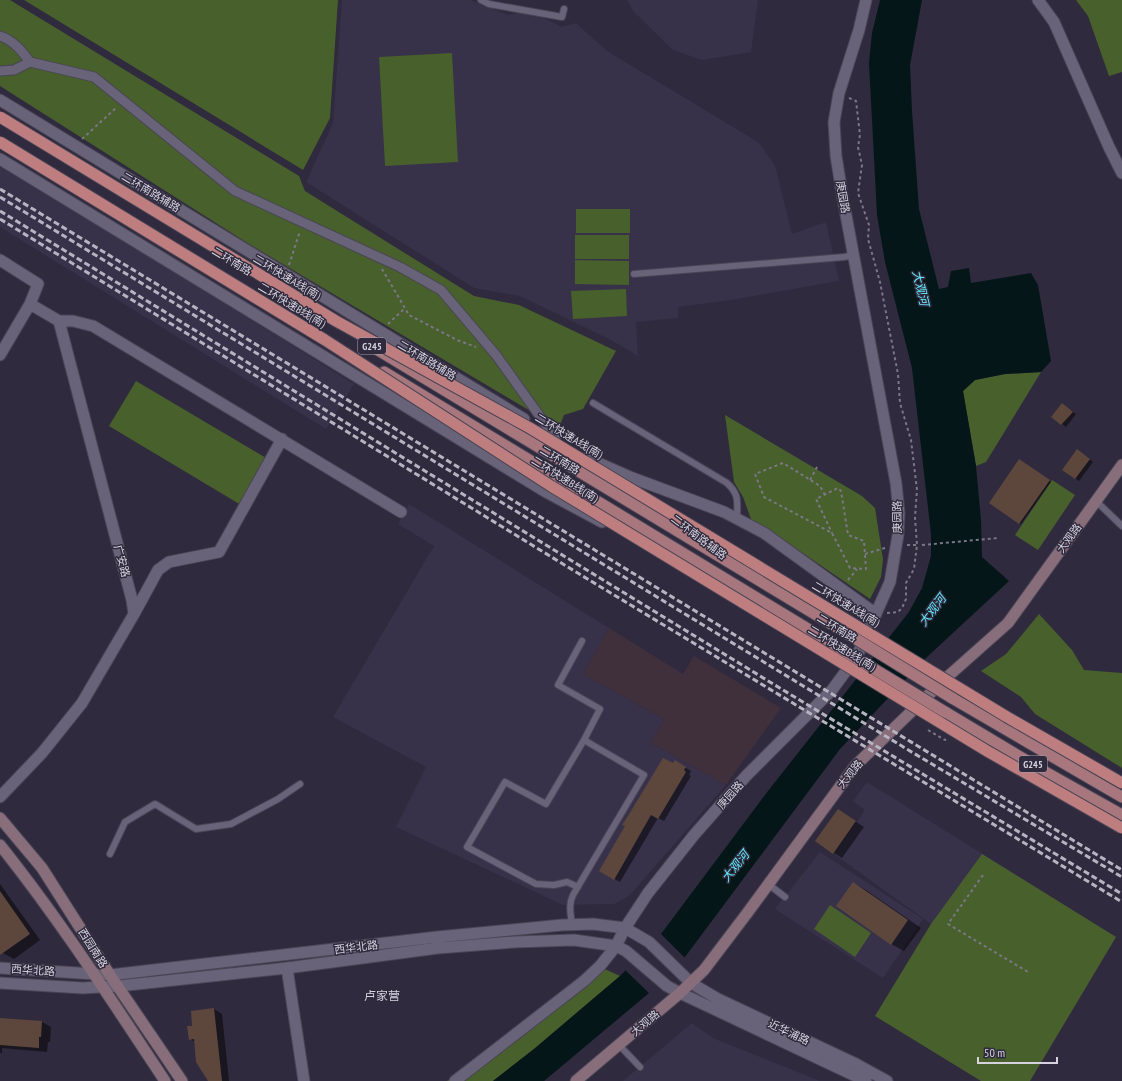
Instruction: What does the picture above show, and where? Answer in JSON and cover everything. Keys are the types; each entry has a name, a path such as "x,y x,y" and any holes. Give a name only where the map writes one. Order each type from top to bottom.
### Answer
{"highway":[{"name":"二环快速A线(南)","path":"0,117 341,324 543,436 990,707 1122,783"},
{"name":"二环快速B线(南)","path":"0,142 334,346 558,490 987,751 1122,828"}],"main road":[{"name":"二环南路","path":"0,120 952,698 1122,797"},
{"name":"二环南路","path":"0,139 945,712 1047,773 1122,815"},
{"name":"大观路","path":"576,1081 691,983 712,959 855,766 945,680 1008,623 1122,465"},
{"name":"西园南路","path":"0,818 42,868 110,975 119,986 182,1081"},
{"name":"西园南路","path":"0,845 26,877 103,987 165,1081"}],"street":[{"name":"庚园路","path":"455,1081 584,981 600,966 616,946 625,928 648,893 694,835 736,788 832,690 857,656 890,582 899,513 896,483 836,156 834,122 839,93 860,30 866,0"},
{"path":"1038,0 1054,22 1122,173"},
{"path":"0,36 4,37 21,50 30,62"},
{"path":"0,71 14,70 30,62 94,76 235,191 400,267 441,290 496,355 556,439"},
{"name":"二环南路辅路","path":"0,100 586,457 744,571"},
{"name":"二环南路辅路","path":"0,159 561,500 643,543 736,585"},
{"path":"0,260 38,284 30,304 0,355"},
{"path":"30,304 59,321 73,321 93,326 401,512"},
{"name":"广安路","path":"59,321 132,600 134,614"},
{"path":"0,796 42,753 82,703 158,570 169,562 219,552 282,439"},
{"path":"586,457 630,477 737,518 764,533 876,614"},
{"name":"西华北路","path":"0,968 110,975 437,937 593,924 625,928 649,942 691,983"},
{"name":"西华北路","path":"0,982 83,988 119,986 287,968 438,948 515,942 574,940 616,946 626,951 635,957 666,986 680,993"},
{"path":"287,968 304,1081"},
{"name":"近华浦路","path":"691,983 718,999 856,1064 887,1081"},
{"name":"近华浦路","path":"680,993 866,1081"}],"lane":[{"path":"482,0 489,4 562,17 564,9"},
{"path":"634,274 854,255"},
{"path":"594,403 727,483 735,490 737,498 737,518"},
{"path":"1096,501 1122,526"},
{"path":"578,887 567,882 554,885 536,884 467,847 505,782 546,804 584,740 600,709 558,685 582,641"},
{"path":"572,925 570,900 644,775 584,740"},
{"path":"110,854 125,822 155,804 196,829 231,824 278,799 300,784"},
{"path":"768,884 785,897"},
{"path":"619,1045 640,1067"}],"path":[{"path":"839,93 856,101 860,135 858,147 862,165 858,193 869,225 868,239 880,282 895,358 898,374 900,403 912,440 917,490 915,517 917,545 914,569 906,583 906,599 902,608 898,612 876,614"},
{"path":"76,146 124,101"},
{"path":"286,274 303,222"},
{"path":"373,255 409,315 457,340 476,347"},
{"path":"381,332 405,308"},
{"path":"825,495 820,486 783,462 755,474 764,497 832,533"},
{"path":"810,480 817,467"},
{"path":"838,488 841,491 848,535 864,541 866,569 850,568 816,499 825,495 838,488"},
{"path":"922,545 998,538"},
{"path":"865,554 896,545"},
{"path":"841,589 857,569"},
{"path":"928,730 945,740"},
{"path":"983,874 948,924 1028,972"}],"shaded area":[{"path":"342,0 470,0 508,15 528,11 562,27 576,23 607,51 758,142 775,165 792,234 826,222 839,281 731,300 678,307 678,318 636,322 638,356 611,340 520,296 474,288 306,182 333,123"},
{"path":"627,0 758,0 751,52 702,60 673,50 633,11"},
{"path":"0,164 354,384 326,429 0,227"},
{"path":"409,504 609,628 583,674 664,719 651,743 726,785 629,896 614,904 563,905 396,827 426,767 333,717 434,546 398,524"},
{"path":"609,628 683,674 694,656 781,708 726,785 651,743 664,719 583,674"},
{"path":"867,782 1116,937 1030,1081 981,1081 875,1016 931,924 834,854 865,810 853,801"},
{"path":"820,852 923,919 883,978 775,909"},
{"path":"692,1023 713,1038 820,1081 623,1081"}],"green space":[{"path":"0,0 10,0 299,176 305,191 474,296 519,305 616,351 583,409 564,415 559,428 249,244 0,86"},
{"path":"24,0 338,0 330,118 303,170"},
{"path":"1076,0 1122,0 1122,72 1109,76 1088,16"},
{"path":"452,53 458,162 385,166 379,57"},
{"path":"576,209 630,209 630,233 576,233"},
{"path":"575,235 629,235 629,259 575,259"},
{"path":"575,260 629,261 629,285 575,284"},
{"path":"626,289 627,316 573,319 571,291"},
{"path":"1041,372 986,462 976,466 963,391 975,380 1005,374"},
{"path":"136,381 268,459 241,505 109,426"},
{"path":"725,415 862,496 875,508 883,559 881,577 870,599 779,537 752,522 743,497 734,482"},
{"path":"1052,480 1075,495 1038,550 1015,535"},
{"path":"1039,614 1072,650 1084,670 1122,673 1122,768 1035,714 1021,697 981,671 1006,654"},
{"path":"982,854 1116,937 1030,1081 981,1081 875,1016 931,924"},
{"path":"830,905 871,933 855,957 814,929"},
{"path":"596,965 620,976 534,1049 493,1081 447,1081"}],"water":[{"name":"大观河","path":"880,0 922,0 910,65 912,111 919,209 939,289 948,287 951,271 969,268 971,283 1031,273 1038,285 1051,361 1041,372 1005,374 975,380 963,391 976,466 981,520 982,557 1009,581 927,657 840,749 685,957 649,993 544,1081 493,1081 534,1049 620,976 661,934 768,791 909,612 922,588 931,556 931,534 912,368 885,262 877,215 869,63 872,33"}],"pier":[{"path":"659,932 686,959 650,994 624,969"}],"building":[{"path":"1062,403 1073,412 1061,425 1051,417"},
{"path":"1077,449 1090,459 1075,479 1062,470"},
{"path":"1019,459 1050,480 1019,524 989,503"},
{"path":"663,758 673,763 675,760 686,767 684,770 686,772 658,819 651,815 614,880 599,871 625,826 622,825"},
{"path":"838,809 856,821 833,854 815,841"},
{"path":"853,882 908,920 891,945 836,906"},
{"path":"0,891 30,934 0,955"},
{"path":"214,1008 222,1081 208,1081 196,1062 194,1039 189,1040 187,1026 192,1026 191,1011"},
{"path":"0,1018 42,1021 41,1037 39,1037 39,1048 0,1045"}],"railway":[{"path":"0,189 1122,870"},
{"path":"0,197 910,751 1122,877"},
{"path":"0,211 783,690 1122,894"},
{"path":"0,219 576,572 1122,902"}],"district":[{"name":"卢家营","path":"382,995"}]}
